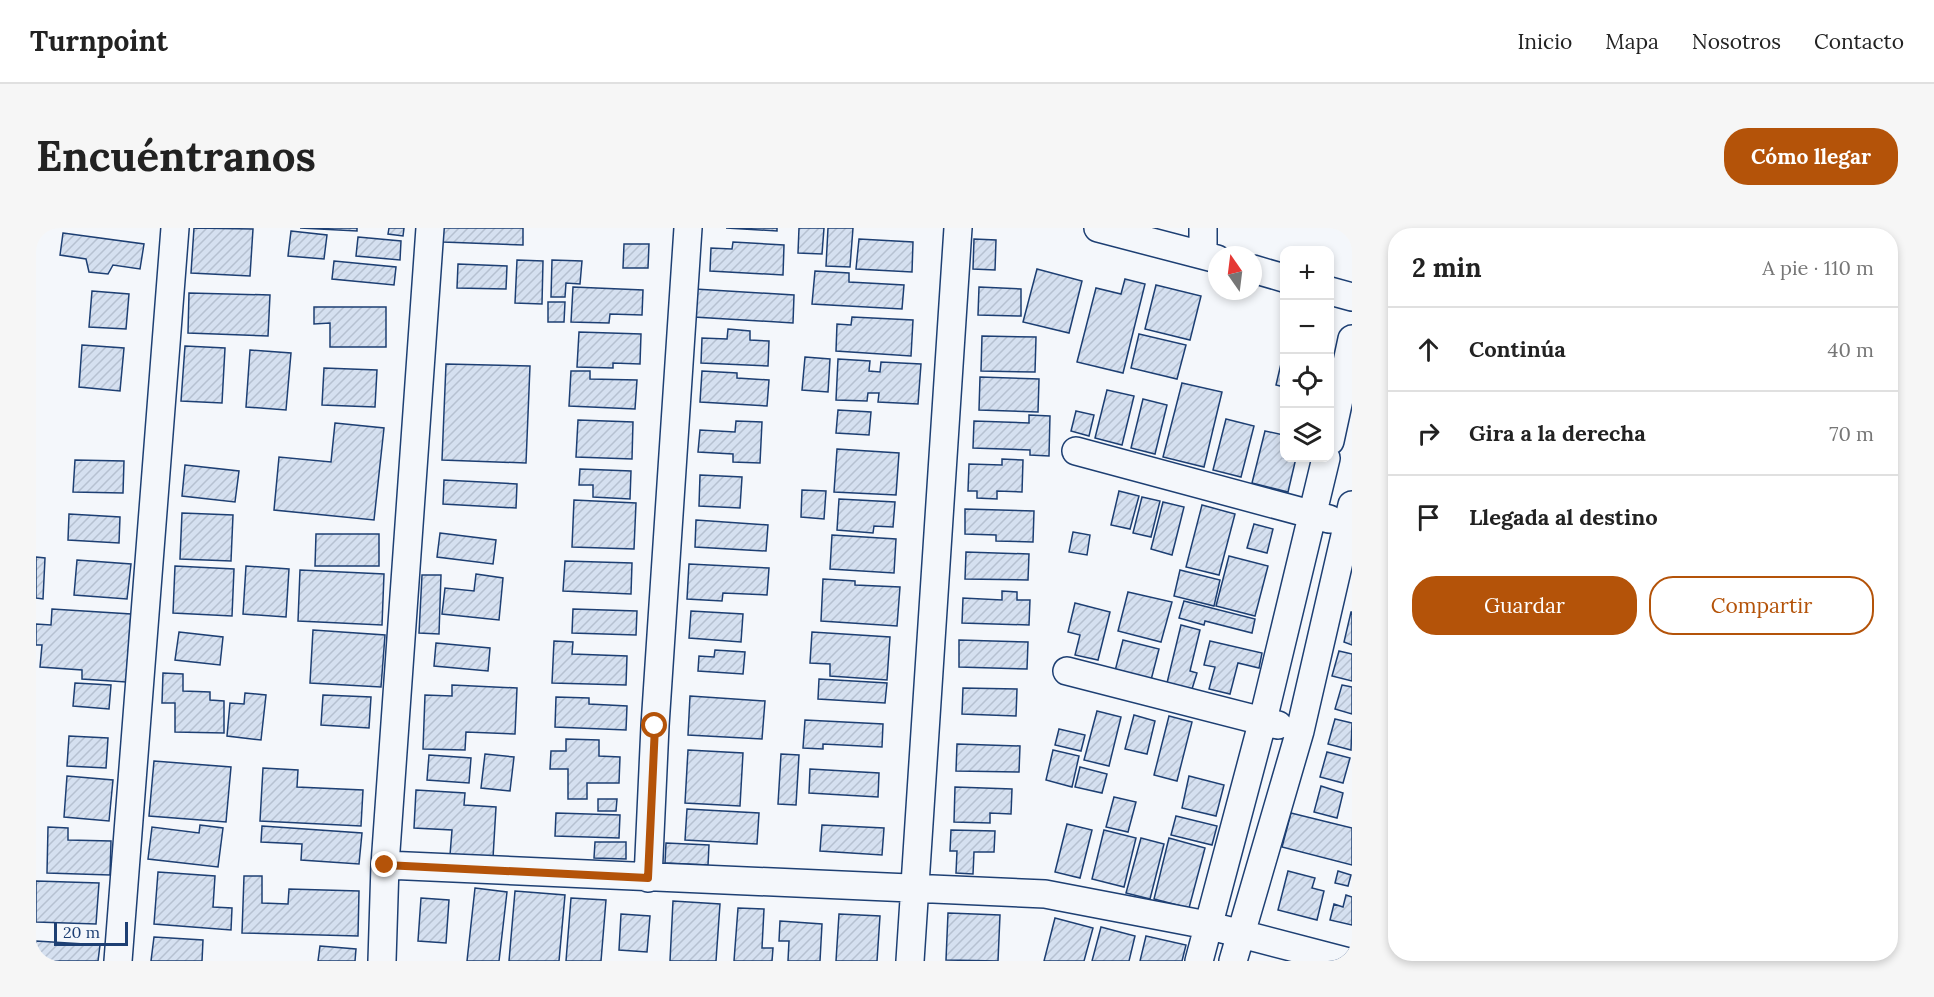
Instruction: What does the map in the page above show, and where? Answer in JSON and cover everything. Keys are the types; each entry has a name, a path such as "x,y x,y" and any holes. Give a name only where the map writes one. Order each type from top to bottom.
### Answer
{"street":[{"path":"118,961 175,228"},
{"path":"381,961 385,865 430,228"},
{"path":"648,878 655,726 688,228"},
{"path":"910,961 958,228"},
{"path":"1098,228 1208,256"},
{"path":"1203,228 1208,249"},
{"path":"1262,272 1280,277"},
{"path":"1334,292 1352,297"},
{"path":"1334,419 1352,340"},
{"path":"1076,451 1313,515 1350,514 1345,566 1233,961"},
{"path":"1198,961 1263,720 1325,462"},
{"path":"1067,671 1299,731"},
{"path":"385,865 1046,894 1207,925 1345,961"}],"building":[{"path":"194,228 253,229 250,276 191,273"},
{"path":"300,228 357,228 357,231"},
{"path":"389,228 404,228 403,236 388,234"},
{"path":"443,228 523,228 523,245 443,242"},
{"path":"726,228 777,228 777,231"},
{"path":"799,228 824,228 822,254 798,253"},
{"path":"828,228 853,228 850,267 826,266"},
{"path":"291,231 327,235 324,259 288,256"},
{"path":"63,233 144,244 140,269 113,265 108,274 89,272 86,259 60,255"},
{"path":"358,237 401,241 400,260 356,256"},
{"path":"859,239 913,242 912,272 856,269"},
{"path":"974,239 996,240 995,270 973,269"},
{"path":"733,242 784,245 783,275 710,271 711,248 732,249"},
{"path":"624,244 649,244 648,268 623,268"},
{"path":"517,260 543,261 542,304 515,303"},
{"path":"552,260 582,261 580,284 566,283 565,297 551,297"},
{"path":"334,261 396,267 394,285 332,279"},
{"path":"458,264 507,266 506,289 457,288"},
{"path":"1037,269 1082,281 1069,333 1023,322"},
{"path":"815,271 849,273 849,282 904,285 902,309 812,304"},
{"path":"1125,279 1145,284 1123,373 1077,362 1096,288 1121,294"},
{"path":"1156,285 1201,296 1190,340 1145,329"},
{"path":"573,287 643,290 642,315 610,314 609,323 571,322"},
{"path":"979,287 1021,289 1021,316 978,315"},
{"path":"695,289 794,295 793,323 694,317"},
{"path":"92,291 129,294 126,329 89,327"},
{"path":"189,293 270,295 268,336 188,333"},
{"path":"548,302 565,302 564,322 548,322"},
{"path":"314,307 386,307 386,347 330,347 330,323 314,324"},
{"path":"852,317 913,320 911,356 836,351 837,324 851,325"},
{"path":"728,329 750,331 750,340 769,341 768,366 701,363 702,338 727,339"},
{"path":"579,332 641,334 640,364 613,363 613,368 577,367"},
{"path":"1139,334 1186,345 1177,379 1131,368"},
{"path":"982,336 1036,337 1035,372 981,371"},
{"path":"82,345 124,348 120,391 79,387"},
{"path":"185,346 225,348 222,403 181,401"},
{"path":"250,350 291,353 286,410 246,407"},
{"path":"805,357 830,359 828,392 802,390"},
{"path":"838,359 870,361 869,371 880,372 881,362 921,364 918,404 878,402 879,393 868,393 867,401 836,400"},
{"path":"446,364 530,366 526,463 442,460"},
{"path":"324,368 377,370 375,407 322,405"},
{"path":"1280,368 1280,386 1276,385"},
{"path":"571,371 590,371 590,379 637,380 635,409 569,406"},
{"path":"702,371 737,373 737,378 769,380 767,406 700,402"},
{"path":"980,377 1039,379 1038,412 979,410"},
{"path":"1182,383 1222,392 1204,467 1163,457"},
{"path":"1107,390 1134,396 1122,445 1095,438"},
{"path":"1143,399 1167,405 1155,454 1131,448"},
{"path":"838,410 871,412 869,435 836,433"},
{"path":"1076,411 1094,415 1089,436 1071,431"},
{"path":"1029,415 1050,416 1049,456 1030,455 1030,450 973,448 974,421 1029,423"},
{"path":"1226,419 1254,426 1241,477 1213,470"},
{"path":"578,420 633,422 632,459 576,457"},
{"path":"736,421 762,422 760,463 733,462 733,454 698,452 700,430 735,432"},
{"path":"335,423 384,428 374,520 274,510 279,457 331,462"},
{"path":"1265,431 1280,434 1280,462 1295,462 1288,492 1252,483"},
{"path":"837,449 899,453 896,495 834,492"},
{"path":"1002,459 1023,460 1022,492 997,491 997,499 977,498 977,491 968,491 969,464 1002,465"},
{"path":"75,460 124,461 123,493 73,492"},
{"path":"185,465 239,471 235,502 182,496"},
{"path":"580,469 631,471 630,499 593,497 593,485 579,485"},
{"path":"700,475 742,477 740,508 699,506"},
{"path":"444,480 517,484 516,508 443,504"},
{"path":"802,490 826,491 824,519 801,517"},
{"path":"1119,491 1139,496 1130,529 1111,525"},
{"path":"1142,497 1160,501 1151,537 1133,533"},
{"path":"839,499 895,502 893,527 874,526 873,533 837,530"},
{"path":"574,500 636,503 634,549 572,547"},
{"path":"1163,502 1184,507 1172,555 1151,549"},
{"path":"1202,505 1235,514 1219,575 1186,567"},
{"path":"965,509 1034,511 1033,542 996,541 996,535 965,534"},
{"path":"182,513 233,515 231,561 180,559"},
{"path":"69,514 120,517 119,543 68,540"},
{"path":"696,520 768,525 766,551 695,547"},
{"path":"1254,524 1273,529 1267,553 1247,548"},
{"path":"1073,532 1090,535 1087,555 1069,552"},
{"path":"440,533 496,540 493,564 437,557"},
{"path":"316,534 379,534 379,566 315,566"},
{"path":"832,535 896,539 894,573 830,569"},
{"path":"966,552 1029,554 1028,580 965,579"},
{"path":"1229,556 1268,566 1255,616 1216,606"},
{"path":"36,557 45,558 43,599 36,598"},
{"path":"77,560 131,564 127,599 74,595"},
{"path":"565,561 632,563 631,594 563,591"},
{"path":"689,564 769,568 767,595 723,593 722,601 687,599"},
{"path":"175,566 234,569 232,616 173,613"},
{"path":"246,566 289,569 286,617 243,614"},
{"path":"300,570 384,574 382,625 298,621"},
{"path":"1180,570 1220,580 1214,606 1174,596"},
{"path":"476,574 503,578 499,620 442,614 445,588 474,591"},
{"path":"422,575 441,575 439,634 419,633"},
{"path":"823,579 855,581 855,585 900,587 897,626 821,621"},
{"path":"1002,591 1017,592 1017,600 1030,600 1029,625 962,623 963,598 1002,600"},
{"path":"1128,592 1172,602 1161,642 1118,631"},
{"path":"1184,601 1255,619 1252,633 1205,621 1204,625 1179,618"},
{"path":"1075,603 1110,612 1098,660 1075,655 1080,635 1068,632"},
{"path":"52,609 131,614 126,682 82,679 82,670 40,667 42,645 36,645 36,624 51,625"},
{"path":"573,609 637,611 636,635 572,633"},
{"path":"691,611 743,614 741,642 689,638"},
{"path":"1352,612 1352,645 1344,642"},
{"path":"1181,625 1200,630 1190,671 1197,673 1192,689 1167,683"},
{"path":"313,630 385,635 381,687 310,683"},
{"path":"179,632 223,637 220,665 175,660"},
{"path":"812,632 890,637 887,680 830,676 830,664 810,663"},
{"path":"959,640 1028,642 1027,669 959,667"},
{"path":"1123,640 1159,649 1151,680 1115,671"},
{"path":"554,641 573,642 572,654 627,656 626,685 552,683"},
{"path":"1210,641 1262,653 1259,668 1238,663 1230,694 1209,689 1215,667 1204,665"},
{"path":"436,643 490,648 488,671 434,666"},
{"path":"715,650 745,652 743,674 698,671 699,656 714,657"},
{"path":"1339,651 1352,654 1352,681 1332,676"},
{"path":"163,673 183,674 183,691 210,692 210,700 224,701 224,733 175,732 175,703 162,703"},
{"path":"819,679 887,683 885,703 818,699"},
{"path":"75,683 111,685 109,709 73,706"},
{"path":"452,685 517,688 515,734 466,732 465,750 423,749 425,695 452,696"},
{"path":"1342,685 1352,687 1352,714 1335,709"},
{"path":"963,688 1017,689 1016,716 962,714"},
{"path":"245,693 266,695 261,740 227,736 230,703 244,704"},
{"path":"323,695 371,697 369,728 321,725"},
{"path":"690,696 765,701 762,739 688,735"},
{"path":"556,697 589,698 589,704 627,706 626,730 555,727"},
{"path":"1097,711 1121,717 1109,766 1084,760"},
{"path":"1134,715 1155,721 1147,754 1125,749"},
{"path":"1169,716 1192,722 1177,781 1154,775"},
{"path":"1335,719 1352,723 1351,750 1328,744"},
{"path":"805,720 883,724 882,747 823,744 823,749 803,748"},
{"path":"1059,729 1085,735 1081,751 1055,745"},
{"path":"69,736 108,738 106,768 67,766"},
{"path":"566,739 599,740 599,756 620,757 619,783 587,783 587,799 568,799 568,769 550,769 551,751 566,751"},
{"path":"957,744 1020,746 1019,772 956,771"},
{"path":"688,750 743,753 740,806 685,803"},
{"path":"1053,750 1079,756 1072,787 1046,780"},
{"path":"1327,752 1350,758 1343,783 1320,777"},
{"path":"485,754 514,757 510,791 481,788"},
{"path":"781,754 799,755 796,805 778,804"},
{"path":"429,755 471,758 469,783 427,780"},
{"path":"154,761 231,767 226,822 149,816"},
{"path":"1080,767 1107,774 1102,793 1075,787"},
{"path":"263,768 298,770 297,787 363,790 361,826 260,821"},
{"path":"810,769 879,773 878,797 809,793"},
{"path":"67,776 113,780 109,821 64,817"},
{"path":"1189,776 1224,785 1216,816 1182,808"},
{"path":"1321,786 1343,793 1337,818 1314,812"},
{"path":"955,787 1012,789 1011,814 990,813 990,823 954,822"},
{"path":"416,790 465,793 464,805 496,807 493,858 450,855 452,830 414,828"},
{"path":"1114,797 1136,802 1128,832 1106,827"},
{"path":"598,799 617,799 616,811 598,811"},
{"path":"687,809 759,813 757,844 685,840"},
{"path":"556,813 620,815 619,838 555,836"},
{"path":"1291,813 1352,828 1352,865 1282,847"},
{"path":"1176,816 1217,826 1212,845 1171,835"},
{"path":"1067,824 1092,830 1080,878 1055,872"},
{"path":"200,825 223,828 218,867 148,859 152,827 199,833"},
{"path":"822,825 884,828 882,855 820,851"},
{"path":"262,826 362,833 359,864 301,860 302,844 261,842"},
{"path":"48,827 68,828 68,840 111,841 110,875 47,873"},
{"path":"951,830 995,831 994,852 974,852 973,874 956,873 957,851 950,851"},
{"path":"1104,830 1136,838 1124,887 1092,879"},
{"path":"1141,838 1164,844 1150,899 1126,893"},
{"path":"1169,838 1205,848 1189,908 1154,899"},
{"path":"595,842 626,842 626,859 594,858"},
{"path":"666,843 709,845 708,865 665,863"},
{"path":"1288,871 1315,878 1312,888 1324,891 1317,920 1278,910"},
{"path":"1338,871 1351,875 1348,886 1335,883"},
{"path":"158,872 215,876 213,907 232,908 231,930 154,924"},
{"path":"244,876 262,876 262,903 288,904 289,889 359,891 358,936 242,933"},
{"path":"36,881 99,883 96,924 36,922"},
{"path":"475,888 507,892 499,961 467,961"},
{"path":"515,891 565,895 559,961 509,961"},
{"path":"1346,895 1352,897 1352,925 1330,920 1334,904 1343,907"},
{"path":"421,898 449,900 446,943 418,941"},
{"path":"571,898 606,900 601,961 566,961"},
{"path":"673,901 720,904 716,961 670,961"},
{"path":"738,908 764,909 762,948 773,948 772,961 734,961"},
{"path":"948,913 1000,915 998,961 946,960"},
{"path":"621,914 650,916 647,952 619,950"},
{"path":"839,914 880,916 877,961 836,961"},
{"path":"1055,918 1093,928 1084,961 1044,961"},
{"path":"780,921 822,924 820,961 788,961 789,941 779,941"},
{"path":"1101,927 1135,936 1129,961 1092,961"},
{"path":"1146,936 1186,945 1182,961 1140,961"},
{"path":"154,937 203,940 202,961 151,961"},
{"path":"36,941 100,945 98,961 36,961"},
{"path":"320,946 356,949 355,961 318,961"}],"route":[{"path":"385,865 648,878 655,726"}]}
